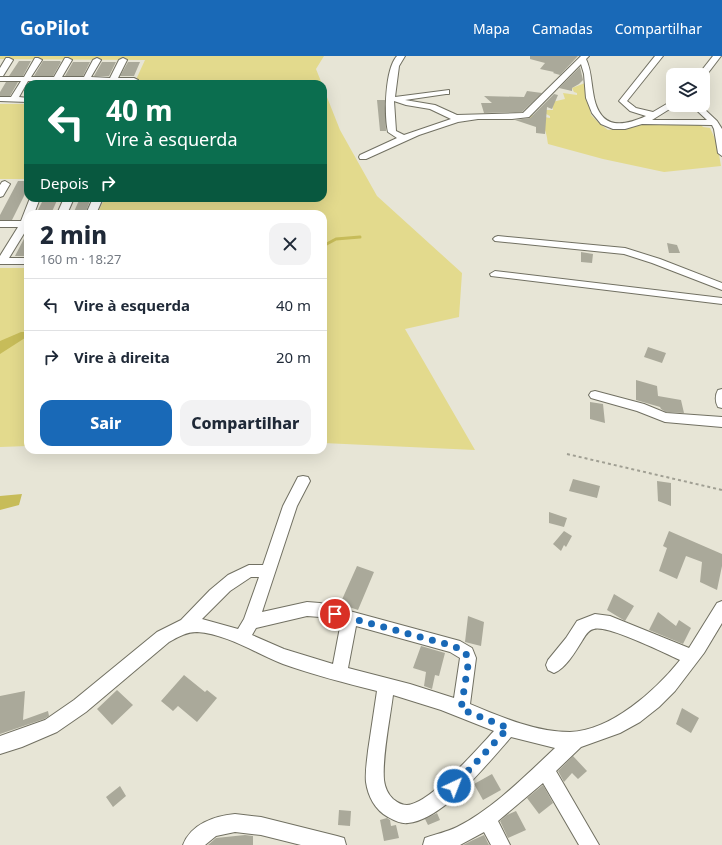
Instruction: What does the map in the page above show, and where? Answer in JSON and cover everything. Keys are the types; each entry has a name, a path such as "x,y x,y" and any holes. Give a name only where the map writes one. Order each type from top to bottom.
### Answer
{"street":[{"path":"401,56 397,61 394,71 394,98 389,118 390,129 403,138"},
{"path":"656,114 642,113 626,106 623,102 659,56"},
{"path":"708,68 717,56"},
{"path":"363,157 403,138 435,126 464,118 479,116 514,118 526,115 584,57 588,71 590,96 593,109 598,118 604,123 623,127 640,122 666,108"},
{"path":"0,74 9,60"},
{"path":"0,79 26,80 38,60"},
{"path":"56,80 68,60"},
{"path":"86,80 97,60"},
{"path":"113,80 122,60"},
{"path":"13,100 24,83"},
{"path":"394,98 446,92"},
{"path":"394,98 404,102 435,108 448,117 464,118"},
{"path":"0,99 24,100"},
{"path":"702,112 714,123 718,130 722,153"},
{"path":"640,122 714,123"},
{"path":"0,194 5,184"},
{"path":"0,224 24,220"},
{"path":"24,224 1,261 24,262"},
{"path":"498,239 625,251 663,263 722,287"},
{"path":"495,274 722,301"},
{"path":"722,393 722,404"},
{"path":"595,396 640,407 665,417 722,422"},
{"path":"241,638 251,622 290,506 303,481"},
{"path":"187,625 199,611 242,574 255,570 268,572"},
{"path":"0,745 51,726 80,706 163,637 178,628 187,625 209,627 241,638 283,656 339,674 428,697 508,728 551,738 576,740 615,727 636,716 662,693 692,657 712,628 722,608"},
{"path":"251,622 307,609 320,610 350,617 461,649 466,653 468,665 461,709"},
{"path":"339,674 350,617"},
{"path":"554,665 572,643 583,626 595,622 610,623 692,657"},
{"path":"386,685 375,780 378,794 385,805 398,813 408,814 419,811 439,798 454,786 508,728"},
{"path":"432,845 449,841 488,819 546,770 576,740"},
{"path":"546,770 590,845"},
{"path":"488,819 501,845"},
{"path":"192,845 196,839 211,827 238,822 257,825 312,842 337,845"}],"path":[{"path":"567,454 722,490"}],"shaded area":[{"path":"0,56 324,56 316,69 320,80 136,80 145,60 0,59"},
{"path":"585,83 591,115 608,130 635,127 644,124 700,124 703,127 710,128 717,143 721,166 664,172 603,159 548,144 545,130 541,124 528,117 533,115 550,118 550,116 544,113 544,110 553,110 552,102 565,99 563,93 577,95 572,88"},
{"path":"327,97 340,130 377,196 462,273 459,317 405,329 475,450 327,443 327,210 99,210 103,202 327,202"},
{"path":"0,104 24,104 24,179 0,179"},
{"path":"0,268 24,268 24,446 0,447"},
{"path":"24,332 24,339 0,354 0,341"},
{"path":"22,494 19,505 0,510 0,496"}],"building":[{"path":"530,56 578,56 560,75 540,69 545,63 530,59"},
{"path":"19,61 31,61 23,76 9,76"},
{"path":"43,61 61,62 53,76 34,76"},
{"path":"73,62 90,62 83,76 65,76"},
{"path":"102,62 116,62 109,76 94,76"},
{"path":"128,62 140,62 134,76 120,76"},
{"path":"580,67 583,80 572,88 572,91 559,88"},
{"path":"6,82 18,82 10,96 0,96 0,92"},
{"path":"527,91 542,93 522,112 484,113 481,103 492,103 484,96 524,97"},
{"path":"554,94 558,95 552,109 547,107 545,134 536,133 536,127 515,120 530,118"},
{"path":"377,100 385,100 386,131 380,131"},
{"path":"18,181 24,181 24,196 12,220 0,220 0,215"},
{"path":"42,202 56,202 53,210 38,210"},
{"path":"78,202 90,202 86,210 75,210"},
{"path":"24,239 24,256 15,256"},
{"path":"667,243 677,245 680,253 669,253"},
{"path":"581,252 593,254 592,263 581,262"},
{"path":"648,347 666,353 662,363 644,357"},
{"path":"636,380 657,386 658,396 681,400 684,413 666,412 660,407 636,400"},
{"path":"590,402 603,404 605,423 590,419"},
{"path":"573,479 600,486 597,498 569,491"},
{"path":"657,481 671,483 671,506 658,501"},
{"path":"549,512 567,518 564,527 549,523"},
{"path":"564,531 572,536 566,547 564,545 561,551 553,544"},
{"path":"669,531 722,554 722,566 717,590 700,582 702,562 686,556 677,579 659,571 667,548 663,546"},
{"path":"357,566 374,572 358,610 340,604"},
{"path":"614,594 634,606 625,621 607,610"},
{"path":"658,612 676,626 679,620 691,628 683,644 649,630"},
{"path":"468,616 484,622 481,646 465,642"},
{"path":"421,646 445,653 439,676 435,675 432,689 424,686 426,672 413,668"},
{"path":"184,675 205,692 207,690 217,698 197,722 178,706 173,711 161,701"},
{"path":"117,690 133,705 112,725 97,709"},
{"path":"25,691 23,720 48,711 49,716 0,734 0,696"},
{"path":"682,708 699,718 691,733 676,724"},
{"path":"573,756 587,771 578,779 572,773 564,782 558,771"},
{"path":"492,774 501,790 483,800 474,784"},
{"path":"543,785 553,803 539,814 527,798"},
{"path":"120,786 126,796 113,807 106,797"},
{"path":"339,810 351,811 350,826 338,825"},
{"path":"516,811 526,830 508,838 500,821 507,815"},
{"path":"437,813 440,820 428,825 425,819"},
{"path":"387,818 390,820 391,826 396,825 399,838 384,841 380,820"},
{"path":"245,835 253,836 253,845 208,845 216,838"},
{"path":"484,835 489,845 463,845 473,840"}],"waterway":[{"path":"327,244 336,239 360,237"}],"route":[{"path":"335,614 454,646 466,653 468,665 461,709 508,728 454,786"}]}
